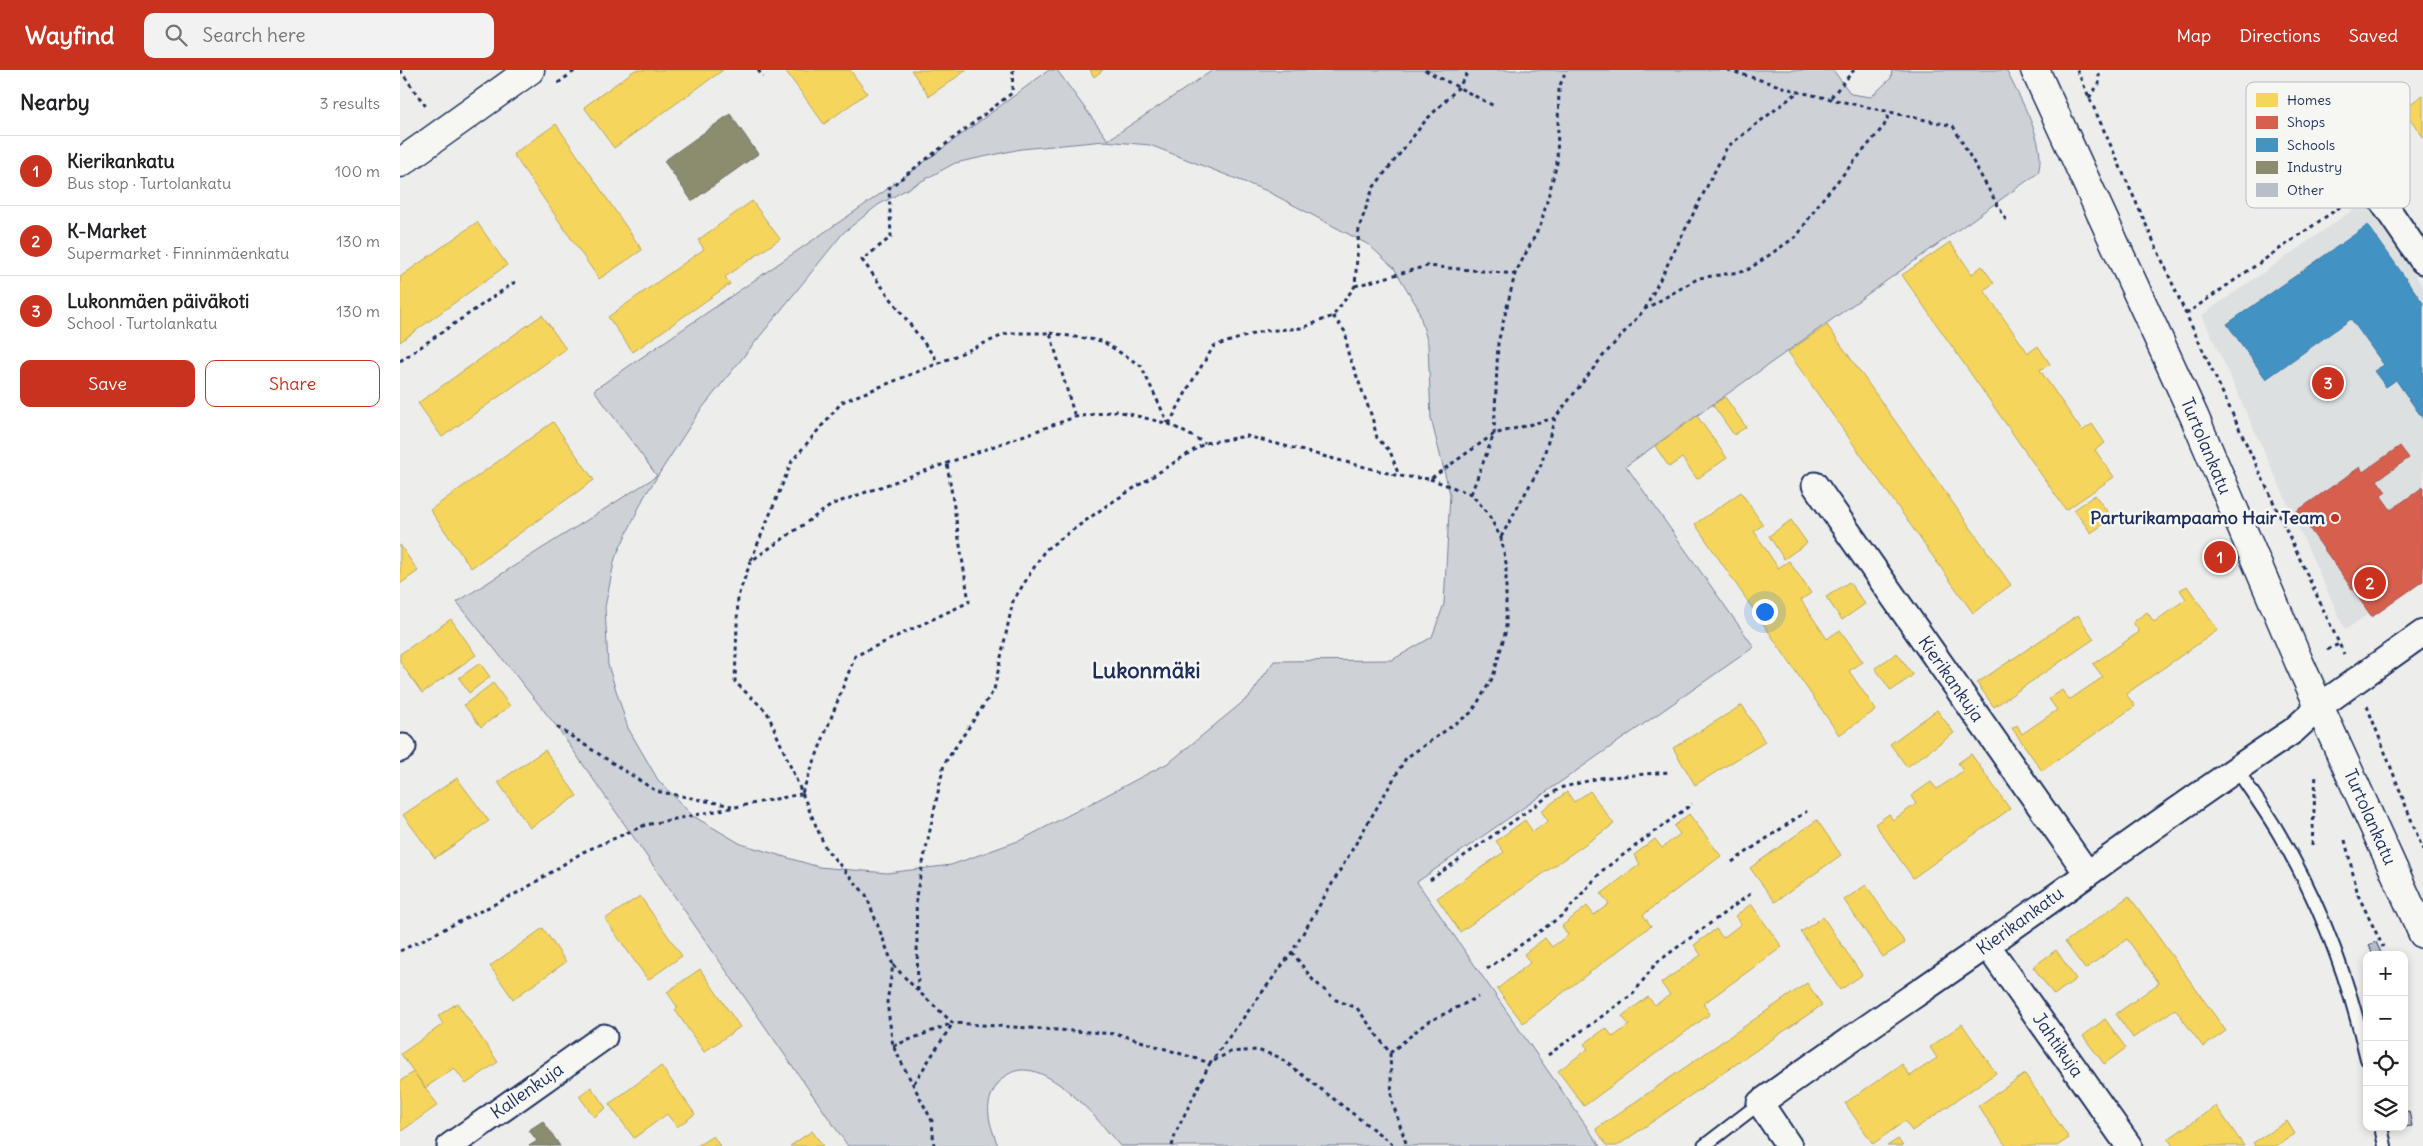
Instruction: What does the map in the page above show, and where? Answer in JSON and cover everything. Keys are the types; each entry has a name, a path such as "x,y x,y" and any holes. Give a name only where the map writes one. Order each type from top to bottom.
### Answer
{"main road":[{"path":"400,163 530,70"},
{"name":"Turtolankatu","path":"2035,70 2194,416 2250,549 2423,934"}],"street":[{"path":"2387,208 2423,261"},
{"name":"Kierikankuja","path":"1815,485 2087,873"},
{"name":"Kierikankatu","path":"1760,1103 2236,768 2293,731 2320,706 2423,633"},
{"name":"Jahtikuja","path":"1987,945 2129,1146"},
{"name":"Kallenkuja","path":"450,1146 604,1037"},
{"path":"1760,1103 1790,1146"}],"lane":[{"path":"2236,768 2278,832 2310,891 2339,960 2363,1045"},
{"path":"1704,1146 1760,1103"},
{"path":"2383,1131 2385,1146"}],"path":[{"path":"400,70 428,111"},
{"path":"758,70 763,77"},
{"path":"939,363 862,260 891,237 889,188 1012,93 1013,70"},
{"path":"1425,70 1496,107"},
{"path":"1169,424 1191,382 1214,346 1263,330 1302,328 1333,316 1355,286 1359,228 1373,188 1426,120 1459,87 1469,70"},
{"path":"1471,494 1494,434 1498,343 1515,274 1541,224 1557,163 1560,88 1566,70"},
{"path":"1728,70 1799,92 1830,97 1953,126 2006,220"},
{"path":"1830,97 1854,70"},
{"path":"2077,70 2186,314 2356,679 2423,850"},
{"path":"2089,98 2099,84 2099,70"},
{"path":"1501,538 1540,465 1555,418 1603,356 1645,309 1727,147 1799,92"},
{"path":"1645,309 1699,278 1746,271 1797,236 1820,202 1884,126 1890,112"},
{"path":"2186,314 2338,208"},
{"path":"1355,286 1427,266 1515,274"},
{"path":"400,361 515,282"},
{"path":"1333,316 1346,332 1348,353 1366,399 1377,438 1390,451 1399,476"},
{"path":"953,1023 893,965 866,895 826,849 767,712 735,682 738,596 792,461 842,402 1008,333 1050,333 1102,341 1141,366 1169,424"},
{"path":"1050,333 1075,417"},
{"path":"751,561 833,504 1075,417 1118,411 1169,424 1204,443"},
{"path":"1430,479 1494,434 1555,418"},
{"path":"918,991 916,896 944,764 994,690 1013,601 1045,550 1106,506 1204,443 1247,436 1399,476 1430,479 1471,494 1486,512 1501,538 1506,563 1506,630 1493,677 1472,712 1406,758 1292,952 1210,1063 1176,1132 1172,1146"},
{"path":"802,794 855,656 968,602 946,463"},
{"path":"557,727 656,791 735,807"},
{"path":"2310,891 2316,771"},
{"path":"1430,880 1560,788 1600,778 1669,772"},
{"path":"400,950 523,890 583,852 645,824 802,794"},
{"path":"1487,969 1564,914 1603,870 1692,804"},
{"path":"1732,862 1807,811"},
{"path":"2343,834 2358,895 2383,946"},
{"path":"1548,1055 1632,994 1656,963 1753,892"},
{"path":"1292,952 1318,985 1336,1000 1357,1008 1390,1053 1392,1101 1407,1146"},
{"path":"893,965 887,1002 893,1046 914,1083 932,1121 934,1146"},
{"path":"1390,1053 1426,1023 1478,997"},
{"path":"914,1083 953,1023"},
{"path":"893,1046 953,1023 1118,1034 1210,1063 1230,1052 1257,1050 1279,1057 1395,1146"}],"shaded area":[{"path":"1049,70 1057,70 1108,140 1213,70 1833,70 1851,94 1871,97 1891,78 1892,70 2006,70 2036,135 2040,161 2038,173 1626,466 1754,647 1417,882 1600,1146 1120,1146 1081,1102 1063,1087 1045,1076 1028,1070 1011,1072 997,1085 992,1093 989,1115 998,1146 848,1146 557,727 457,602 657,476 594,390 889,188","holes":["1104,141 1150,145 1267,191 1369,245 1394,268 1418,308 1428,344 1431,419 1450,494 1444,604 1432,637 1392,660 1274,661 1250,696 1170,762 1021,840 951,865 887,873 819,867 741,844 693,816 658,780 628,728 608,665 605,607 615,558 644,497 699,412 843,233 878,205 955,163 1021,149"]},
{"path":"2356,208 2372,208 2423,287 2423,577 2345,630 2202,315"}],"building: Homes":[{"path":"635,70 723,70 614,148 584,107"},
{"path":"785,70 850,70 867,93 824,124"},
{"path":"911,70 967,70 929,96"},
{"path":"1090,70 1103,70 1094,77"},
{"path":"2423,95 2423,137 2410,119 2410,104"},
{"path":"556,124 642,250 599,279 513,154"},
{"path":"752,201 780,239 725,277 730,284 633,352 608,317 704,249 698,240"},
{"path":"477,222 507,265 400,342 400,277"},
{"path":"1950,242 1972,274 1982,266 1994,283 1984,290 2028,353 2038,346 2050,364 2040,370 2082,431 2092,424 2105,443 2095,450 2114,477 2066,510 1902,275"},
{"path":"542,315 566,349 442,437 418,403"},
{"path":"1827,325 2011,585 1973,613 1788,352"},
{"path":"1725,397 1746,427 1734,435 1713,405"},
{"path":"1697,416 1727,458 1697,479 1682,458 1669,467 1655,446"},
{"path":"553,422 594,480 471,568 430,510"},
{"path":"1741,492 1763,525 1754,531 1778,568 1789,561 1811,593 1801,600 1827,639 1840,630 1863,662 1849,671 1876,710 1839,735 1695,524"},
{"path":"2095,495 2112,518 2091,533 2074,510"},
{"path":"1791,520 1807,543 1784,559 1769,536"},
{"path":"400,545 418,571 400,584"},
{"path":"1849,582 1865,604 1842,620 1826,597"},
{"path":"2187,586 2218,630 2126,694 2135,706 2042,771 2012,728 2017,725 2022,734 2057,710 2049,699 2062,690 2069,700 2103,677 2093,664 2139,632 2133,622 2147,612 2154,622 2186,599 2180,590"},
{"path":"2078,615 2094,639 1994,707 1977,683"},
{"path":"451,619 476,655 422,693 400,662 400,654"},
{"path":"1897,653 1913,675 1891,691 1875,668"},
{"path":"480,663 490,677 469,693 459,678"},
{"path":"493,683 510,706 481,727 464,705"},
{"path":"1742,705 1765,742 1695,785 1673,748"},
{"path":"1937,710 1954,733 1907,767 1890,744"},
{"path":"545,750 577,796 530,828 498,782"},
{"path":"1971,754 2010,809 1913,878 1875,824 1889,814 1893,820 1916,804 1911,796 1931,782 1937,789 1963,771 1958,763"},
{"path":"457,778 489,821 435,858 403,815"},
{"path":"1590,791 1614,824 1460,932 1437,898 1504,852 1496,841 1525,820 1533,832 1548,821 1541,811 1567,792 1574,802"},
{"path":"1689,814 1721,856 1643,915 1651,926 1523,1023 1497,989 1530,963 1524,954 1545,938 1552,947 1568,935 1562,926 1587,906 1594,915 1609,904 1601,894 1640,864 1634,855 1655,839 1662,848 1680,834 1674,826"},
{"path":"1817,820 1841,855 1775,902 1750,868"},
{"path":"1866,885 1905,943 1883,957 1844,900"},
{"path":"640,896 682,956 648,980 605,919"},
{"path":"2129,896 2226,1031 2203,1047 2175,1009 2133,1038 2116,1014 2159,983 2127,939 2085,969 2065,942"},
{"path":"1751,904 1782,947 1703,1004 1710,1014 1584,1106 1558,1071 1588,1049 1584,1044 1606,1028 1613,1037 1629,1025 1622,1016 1648,997 1655,1005 1670,995 1661,983 1701,955 1694,945 1716,929 1723,938 1741,924 1735,916"},
{"path":"1823,917 1862,975 1840,990 1801,932"},
{"path":"543,928 566,962 513,999 490,966"},
{"path":"2056,950 2076,979 2054,995 2033,967"},
{"path":"700,969 740,1027 704,1052 675,1010 678,1008 667,992"},
{"path":"1807,983 1822,1005 1617,1146 1607,1146 1596,1129"},
{"path":"457,1003 498,1062 466,1084 454,1068 425,1088 401,1054 443,1024 438,1016"},
{"path":"2105,1019 2126,1048 2104,1064 2083,1036"},
{"path":"1962,1024 1996,1073 1912,1131 1905,1121 1873,1144 1845,1103 1902,1064 1910,1076 1937,1058 1930,1047"},
{"path":"661,1066 695,1114 677,1127 667,1114 634,1138 609,1104"},
{"path":"414,1072 438,1105 400,1132 400,1081"},
{"path":"2025,1074 2069,1138 2057,1146 2006,1146 1978,1106"},
{"path":"591,1087 606,1108 594,1117 579,1096"},
{"path":"2216,1106 2244,1146 2173,1146 2168,1139"},
{"path":"2287,1121 2295,1134 2276,1146 2255,1146 2253,1143"},
{"path":"812,1131 823,1146 790,1146"},
{"path":"713,1136 720,1146 697,1146"},
{"path":"1898,1139 1903,1146 1887,1146"}],"building: Shops":[{"path":"2400,446 2409,458 2377,480 2386,492 2381,496 2391,510 2423,487 2423,581 2372,617 2297,511 2360,467 2363,472"}],"building: Schools":[{"path":"2368,225 2423,303 2423,419 2396,380 2386,387 2374,371 2384,365 2351,319 2266,379 2227,324"}],"building: Industry":[{"path":"730,114 758,154 692,201 664,161"},
{"path":"543,1121 560,1146 529,1146 537,1141 529,1130"}],"building: Other":[{"path":"2376,942 2380,951 2371,951 2369,945"},
{"path":"2409,1111 2412,1126 2408,1126"}],"place":[{"name":"Lukonmäen päiväkoti","path":"2328,383"},
{"name":"Parturikampaamo Hair Team","path":"2335,518"},
{"name":"Kierikankatu","path":"2220,557"},
{"name":"K-Market","path":"2370,583"}],"district":[{"name":"Lukonmäki","path":"1146,670"}]}
